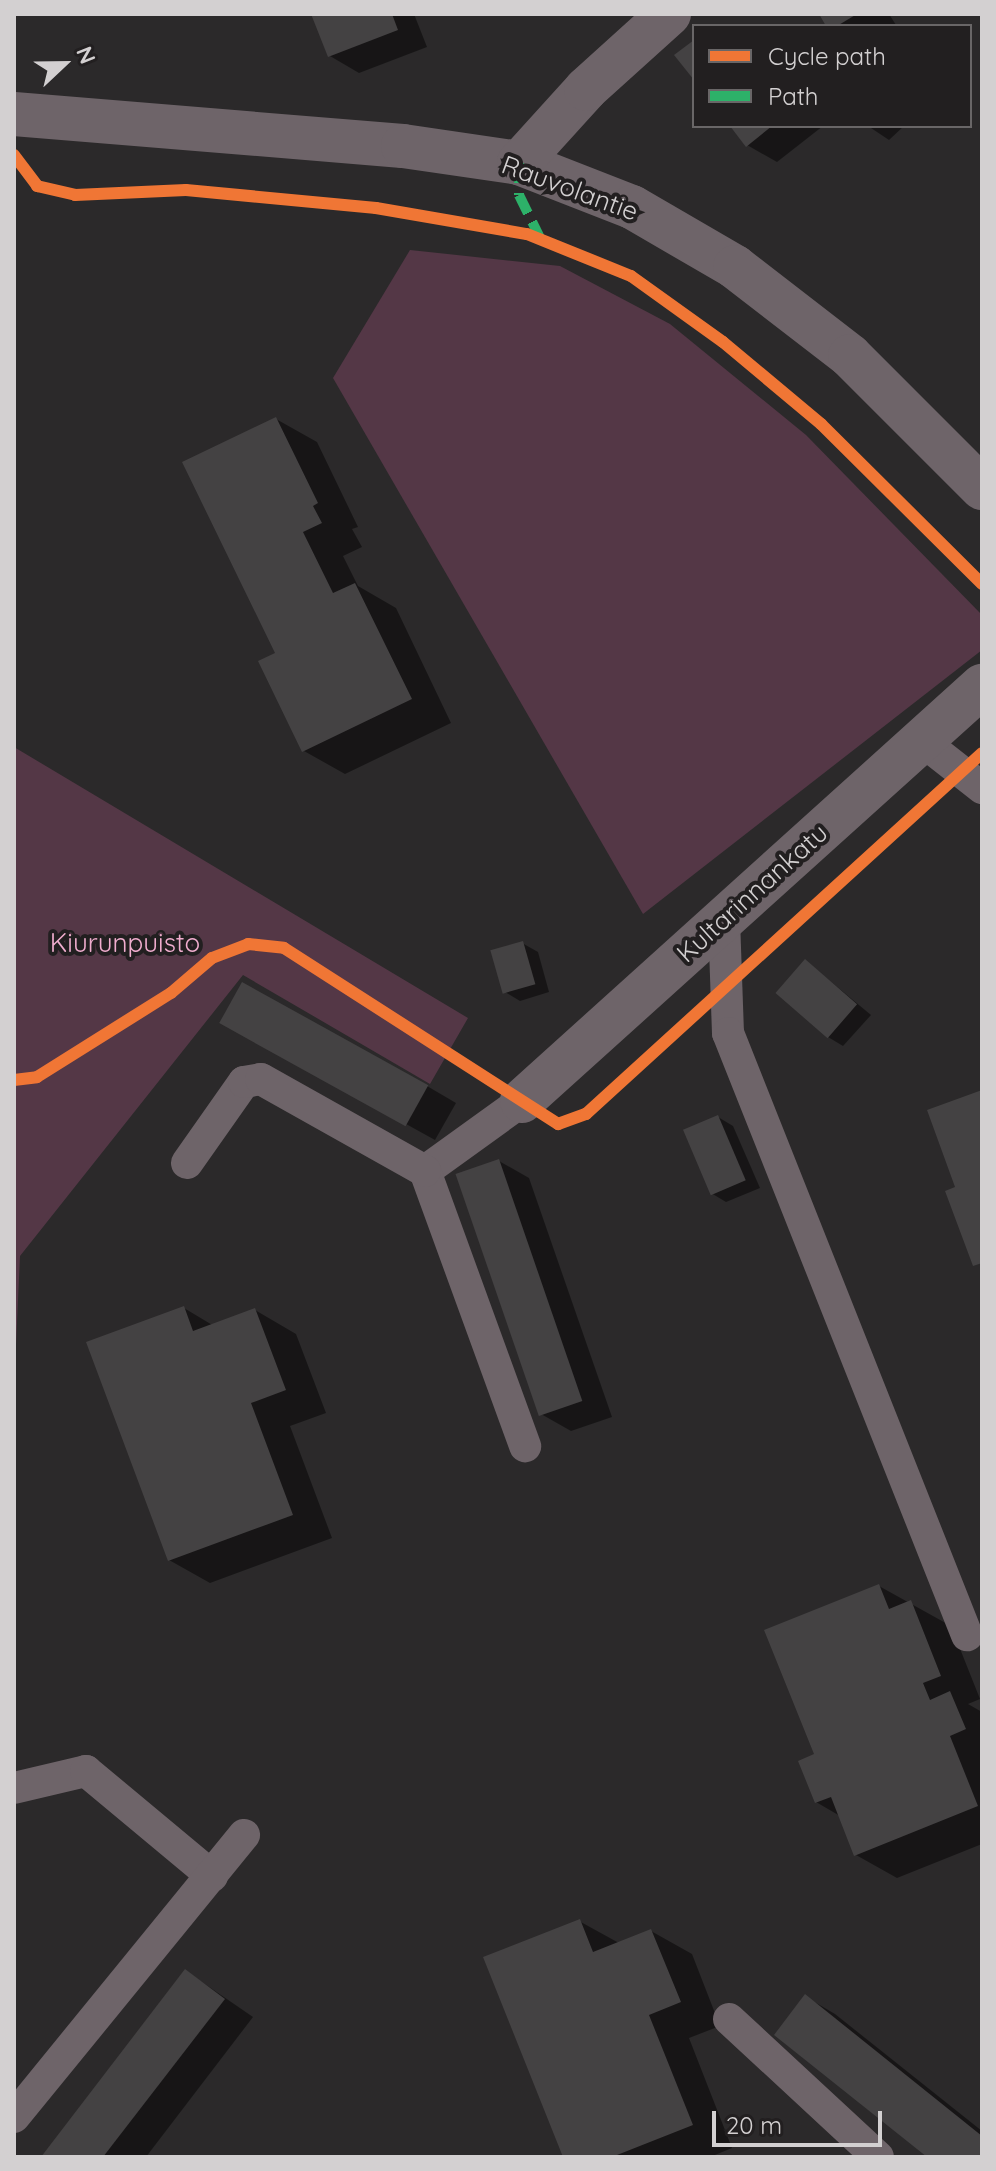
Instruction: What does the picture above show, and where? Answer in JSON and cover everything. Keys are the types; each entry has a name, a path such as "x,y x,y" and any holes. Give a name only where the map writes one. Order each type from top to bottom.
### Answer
{"street":[{"path":"519,163 586,89 669,14"},
{"name":"Rauvolantie","path":"14,114 403,146 519,163 632,207 735,267 850,356 982,488"},
{"name":"Kultarinnankatu","path":"522,1101 982,686"}],"lane":[{"path":"921,740 982,788"},
{"path":"724,919 728,1033 967,1635"},
{"path":"187,1163 244,1082 261,1079 425,1171 525,1446"},
{"path":"425,1171 522,1101"},
{"path":"14,1788 86,1771 212,1876"},
{"path":"14,2117 244,1835"},
{"path":"729,2019 878,2157"}],"green space":[{"path":"410,250 560,266 670,324 806,435 982,615 982,650 643,914 333,378"},
{"name":"Kiurunpuisto","path":"14,747 468,1018 430,1084 243,975 20,1256 14,1390"}],"building":[{"path":"311,14 392,14 398,30 328,57"},
{"path":"819,14 857,14 840,24 825,24"},
{"path":"692,42 692,78 674,55"},
{"path":"732,128 770,128 746,147"},
{"path":"276,417 318,503 313,506 322,523 303,532 333,593 355,583 412,699 302,752 258,661 275,653 182,462"},
{"path":"523,941 535,984 503,994 490,950"},
{"path":"805,959 857,1004 828,1038 775,993"},
{"path":"242,982 428,1085 406,1126 219,1023"},
{"path":"982,1090 982,1263 973,1266 945,1191 955,1187 927,1110"},
{"path":"718,1115 746,1180 711,1195 683,1130"},
{"path":"499,1159 582,1401 539,1416 456,1174"},
{"path":"184,1306 193,1331 255,1308 286,1390 251,1403 293,1515 168,1561 86,1342"},
{"path":"879,1584 889,1609 911,1600 941,1676 923,1683 930,1700 950,1691 966,1729 950,1736 978,1806 854,1856 831,1797 815,1803 798,1761 814,1754 764,1630"},
{"path":"580,1919 593,1952 651,1929 681,2002 649,2015 693,2125 612,2157 563,2157 483,1957"},
{"path":"185,1969 225,1999 103,2157 41,2157"},
{"path":"805,1994 982,2136 982,2157 927,2157 774,2035"}],"marked path":[{"path":"519,163 519,195 541,240"}],"cycle path":[{"path":"14,155 37,186 75,195 186,190 376,208 527,234 631,276 723,342 821,424 982,584"},
{"path":"14,1080 37,1077 171,993 212,958 248,944 284,948 558,1124 586,1114 982,753"}]}
